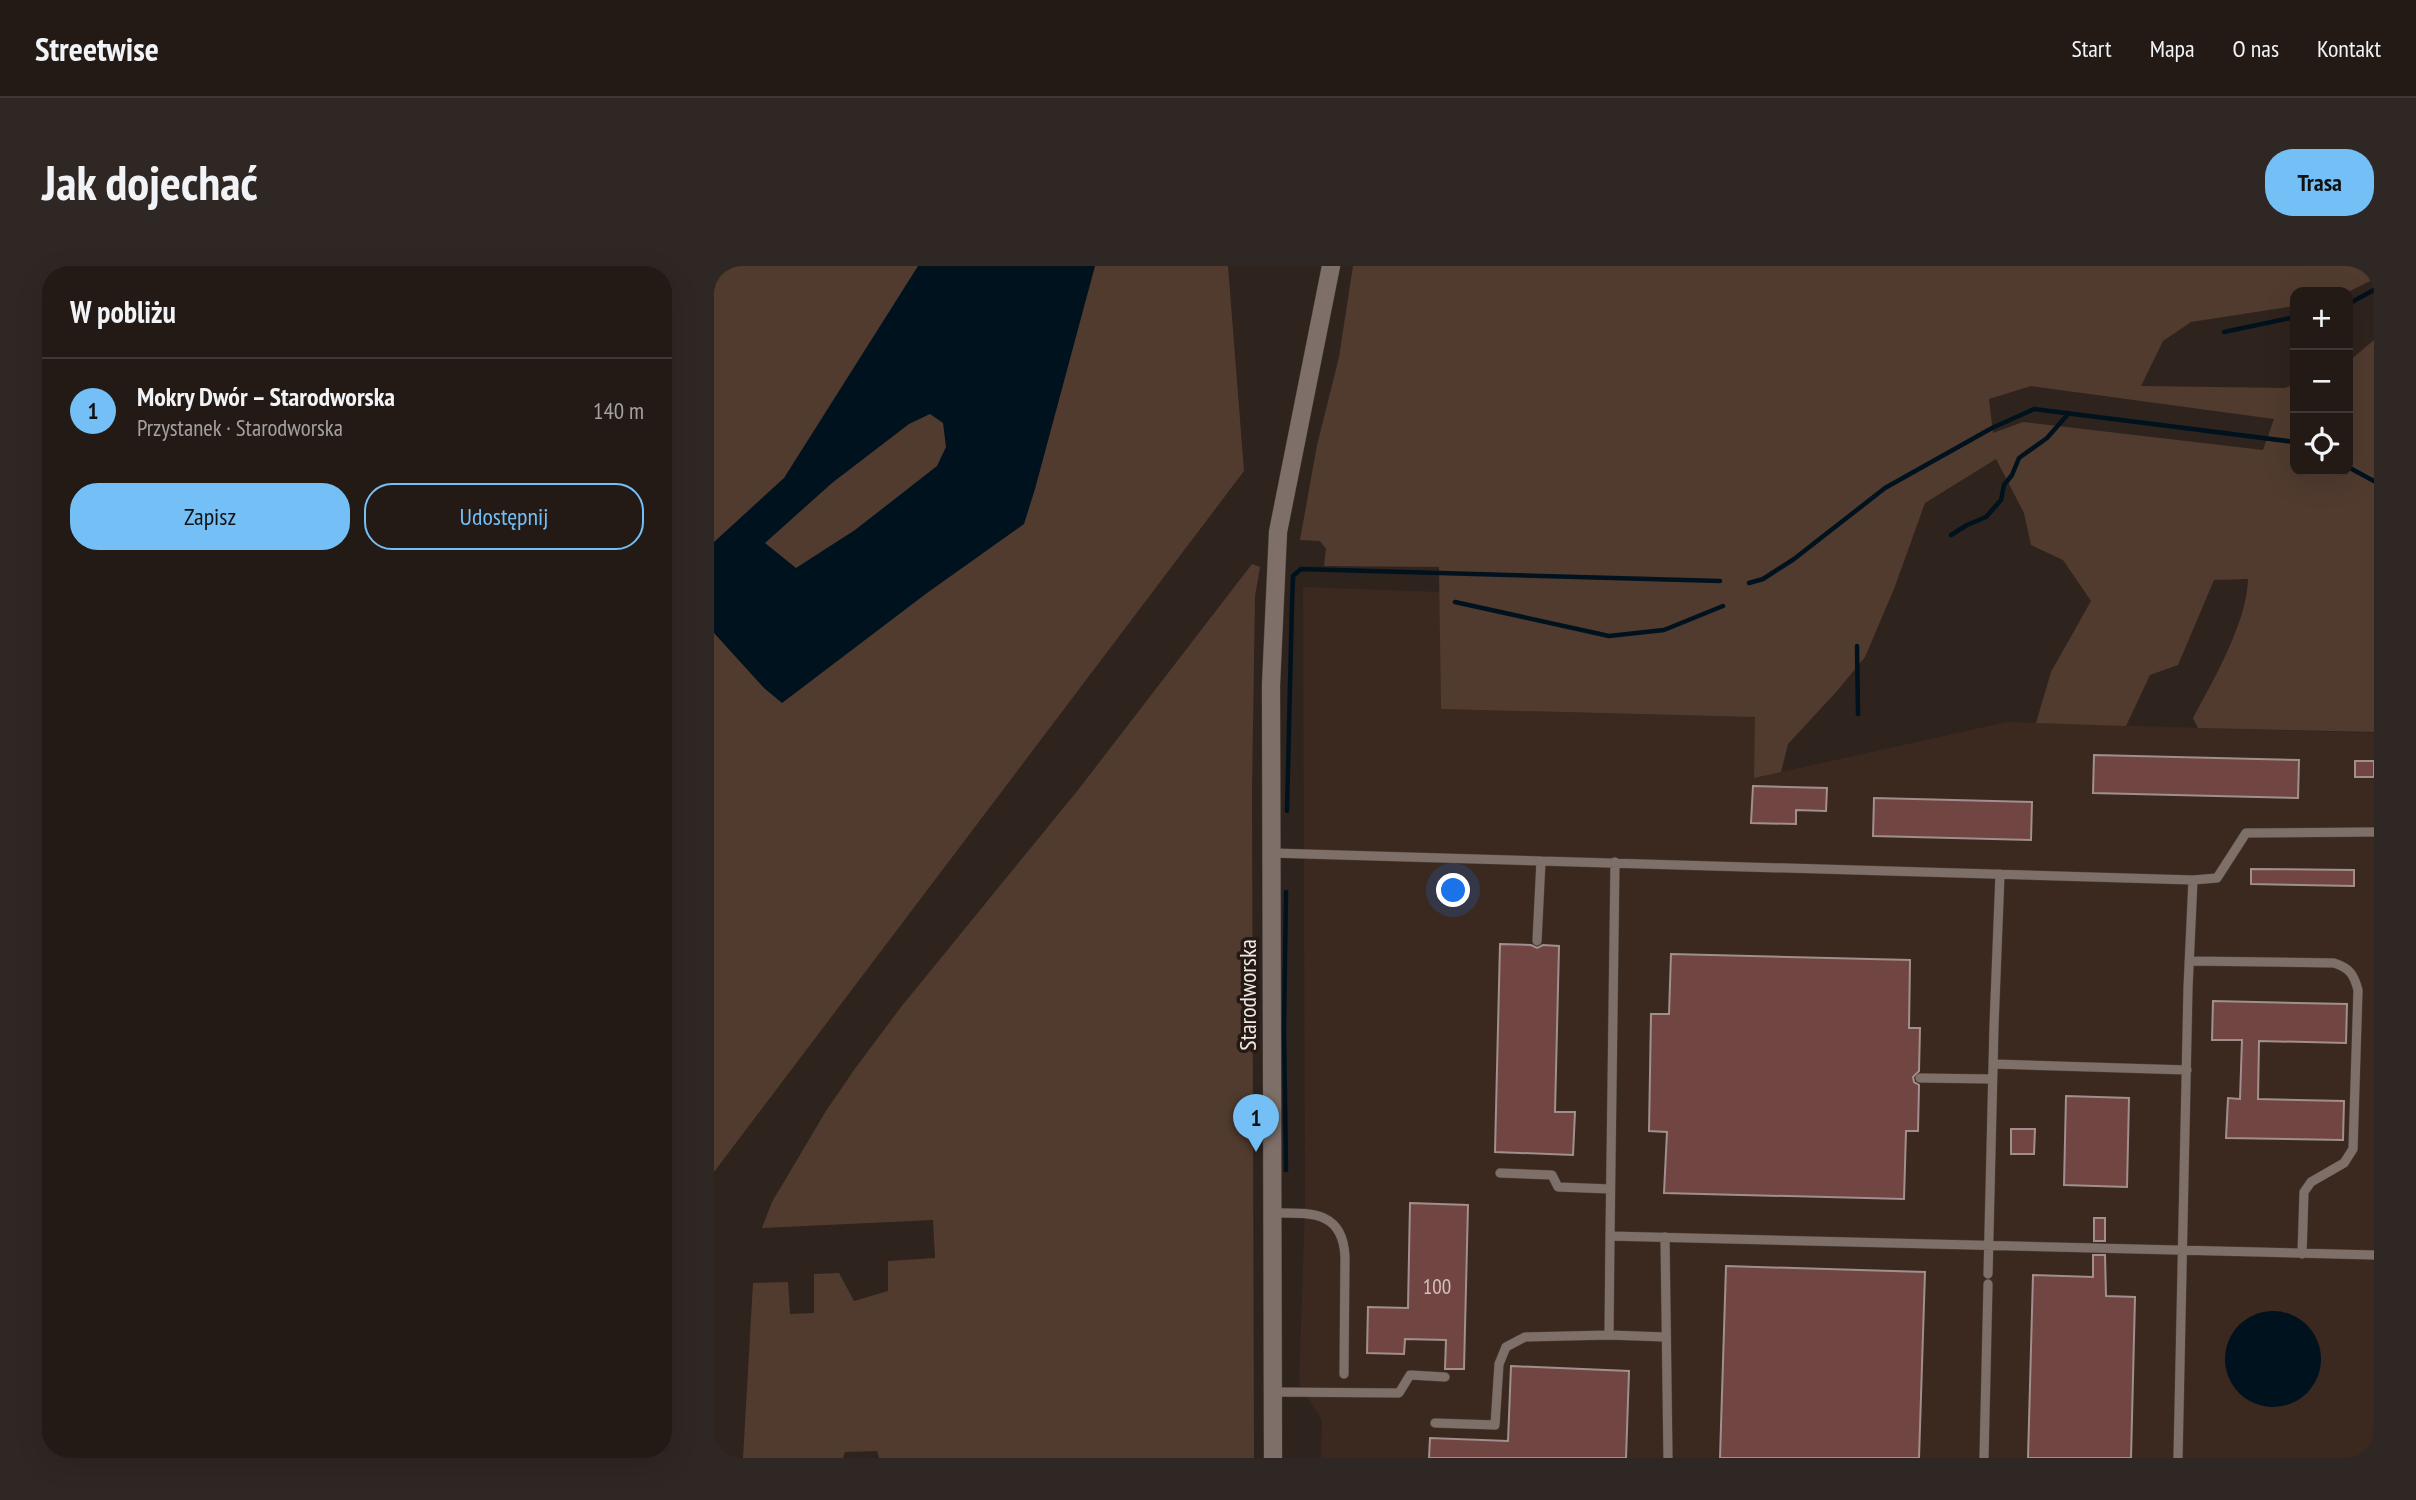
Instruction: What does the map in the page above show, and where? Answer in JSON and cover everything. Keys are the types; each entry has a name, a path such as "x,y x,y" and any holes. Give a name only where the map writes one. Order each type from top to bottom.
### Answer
{"street":[{"name":"Starodworska","path":"1273,1458 1271,685 1279,532 1331,266"}],"lane":[{"path":"1272,853 2193,880 2217,878 2246,833 2374,832"},
{"path":"1537,941 1541,861"},
{"path":"1609,1335 1615,862"},
{"path":"1984,1458 1992,1079 2000,874"},
{"path":"2178,1458 2193,880"},
{"path":"2189,961 2334,963 2353,974 2358,990 2353,1149 2344,1163 2311,1182 2304,1192 2302,1254"},
{"path":"1993,1064 2187,1070"},
{"path":"1920,1078 1992,1079"},
{"path":"1500,1173 1552,1175 1558,1187 1610,1189"},
{"path":"1274,1213 1314,1214 1324,1217 1339,1231 1345,1243 1344,1374"},
{"path":"1610,1236 2374,1255"},
{"path":"1665,1237 1668,1458"},
{"path":"1435,1423 1495,1425 1499,1364 1506,1347 1525,1338 1609,1335 1665,1337"},
{"path":"1272,1392 1399,1393 1410,1376 1445,1377"}],"shaded area":[{"path":"714,266 1228,266 1244,471 714,1172"},
{"path":"1353,266 2374,266 2374,279 2353,290 2353,287 2290,287 2290,307 2191,322 2163,341 2141,386 2290,386 2290,476 2353,476 2353,358 2374,340 2374,732 2198,728 2193,718 2236,632 2248,579 2214,580 2178,665 2150,675 2126,726 2036,723 2051,672 2091,601 2063,560 2031,545 2024,513 1996,459 1925,503 1894,589 1865,657 1788,744 1781,772 1754,778 1755,717 1441,709 1439,567 1324,566 1326,549 1320,541 1300,540 1317,445 1339,357","holes":["2031,386 2274,419 2263,450 2023,422 1993,433 1989,399"]},
{"path":"1252,564 1260,567 1255,596 1252,791 1254,1458 879,1458 877,1451 845,1452 843,1458 743,1458 753,1283 788,1282 790,1314 814,1313 814,1274 839,1273 854,1301 888,1291 888,1261 935,1258 933,1220 762,1228 772,1202 826,1111 901,1007 1078,790"},
{"path":"1303,587 1440,592 1441,709 1756,717 1754,778 2007,722 2374,733 2374,1458 1321,1458 1322,1420 1299,1385 1305,1204"}],"water":[{"path":"918,266 1095,266 1024,524 927,593 782,703 764,688 714,633 714,542 784,478","holes":["930,414 943,423 946,447 937,466 855,530 796,568 765,543 832,483 909,424"]},
{"path":"2273,1311 2291,1315 2307,1325 2317,1341 2321,1359 2317,1377 2307,1393 2291,1403 2273,1407 2255,1403 2239,1393 2229,1377 2225,1359 2229,1341 2239,1325 2255,1315"}],"building":[{"path":"2094,755 2299,760 2298,798 2093,793"},
{"path":"2355,761 2374,761 2374,777 2355,777"},
{"path":"1753,786 1827,788 1826,811 1796,810 1796,824 1751,823"},
{"path":"1874,798 2032,802 2031,840 1873,836"},
{"path":"2251,869 2354,870 2354,886 2251,884"},
{"path":"1500,944 1531,945 1537,948 1543,945 1559,946 1555,1112 1575,1112 1573,1155 1495,1152"},
{"path":"1671,954 1910,960 1909,1028 1920,1028 1919,1071 1913,1077 1914,1082 1919,1085 1918,1131 1906,1131 1904,1199 1664,1193 1667,1132 1649,1131 1651,1014 1669,1014"},
{"path":"2213,1001 2347,1004 2346,1043 2259,1041 2258,1099 2344,1101 2343,1140 2226,1138 2228,1098 2240,1099 2242,1040 2212,1040"},
{"path":"2066,1096 2129,1098 2127,1187 2064,1185"},
{"path":"2011,1129 2035,1129 2034,1154 2011,1154"},
{"path":"1410,1203 1468,1205 1464,1369 1445,1369 1446,1340 1405,1339 1404,1354 1367,1353 1368,1307 1408,1308"},
{"path":"2094,1218 2105,1218 2105,1241 2094,1241"},
{"path":"2093,1255 2105,1255 2106,1296 2135,1297 2131,1458 2028,1458 2033,1275 2093,1277"},
{"path":"1726,1266 1925,1272 1919,1458 1720,1458"},
{"path":"1511,1366 1629,1371 1626,1458 1429,1458 1430,1438 1508,1441"}],"waterway":[{"path":"2353,301 2374,290"},
{"path":"2224,332 2290,318"},
{"path":"1749,583 1763,579 1794,559 1885,488 1992,428 2034,409 2290,441"},
{"path":"1951,535 1986,517 2001,500 2004,485 2012,475 2019,458 2047,438 2069,413"},
{"path":"2353,470 2374,481"},
{"path":"1287,811 1293,576 1301,569 1720,581"},
{"path":"1455,602 1609,636 1664,630 1723,606"},
{"path":"1857,646 1858,714"},
{"path":"1286,892 1286,1170"}],"place":[{"name":"Mokry Dwór – Starodworska","path":"1256,1152"}]}
